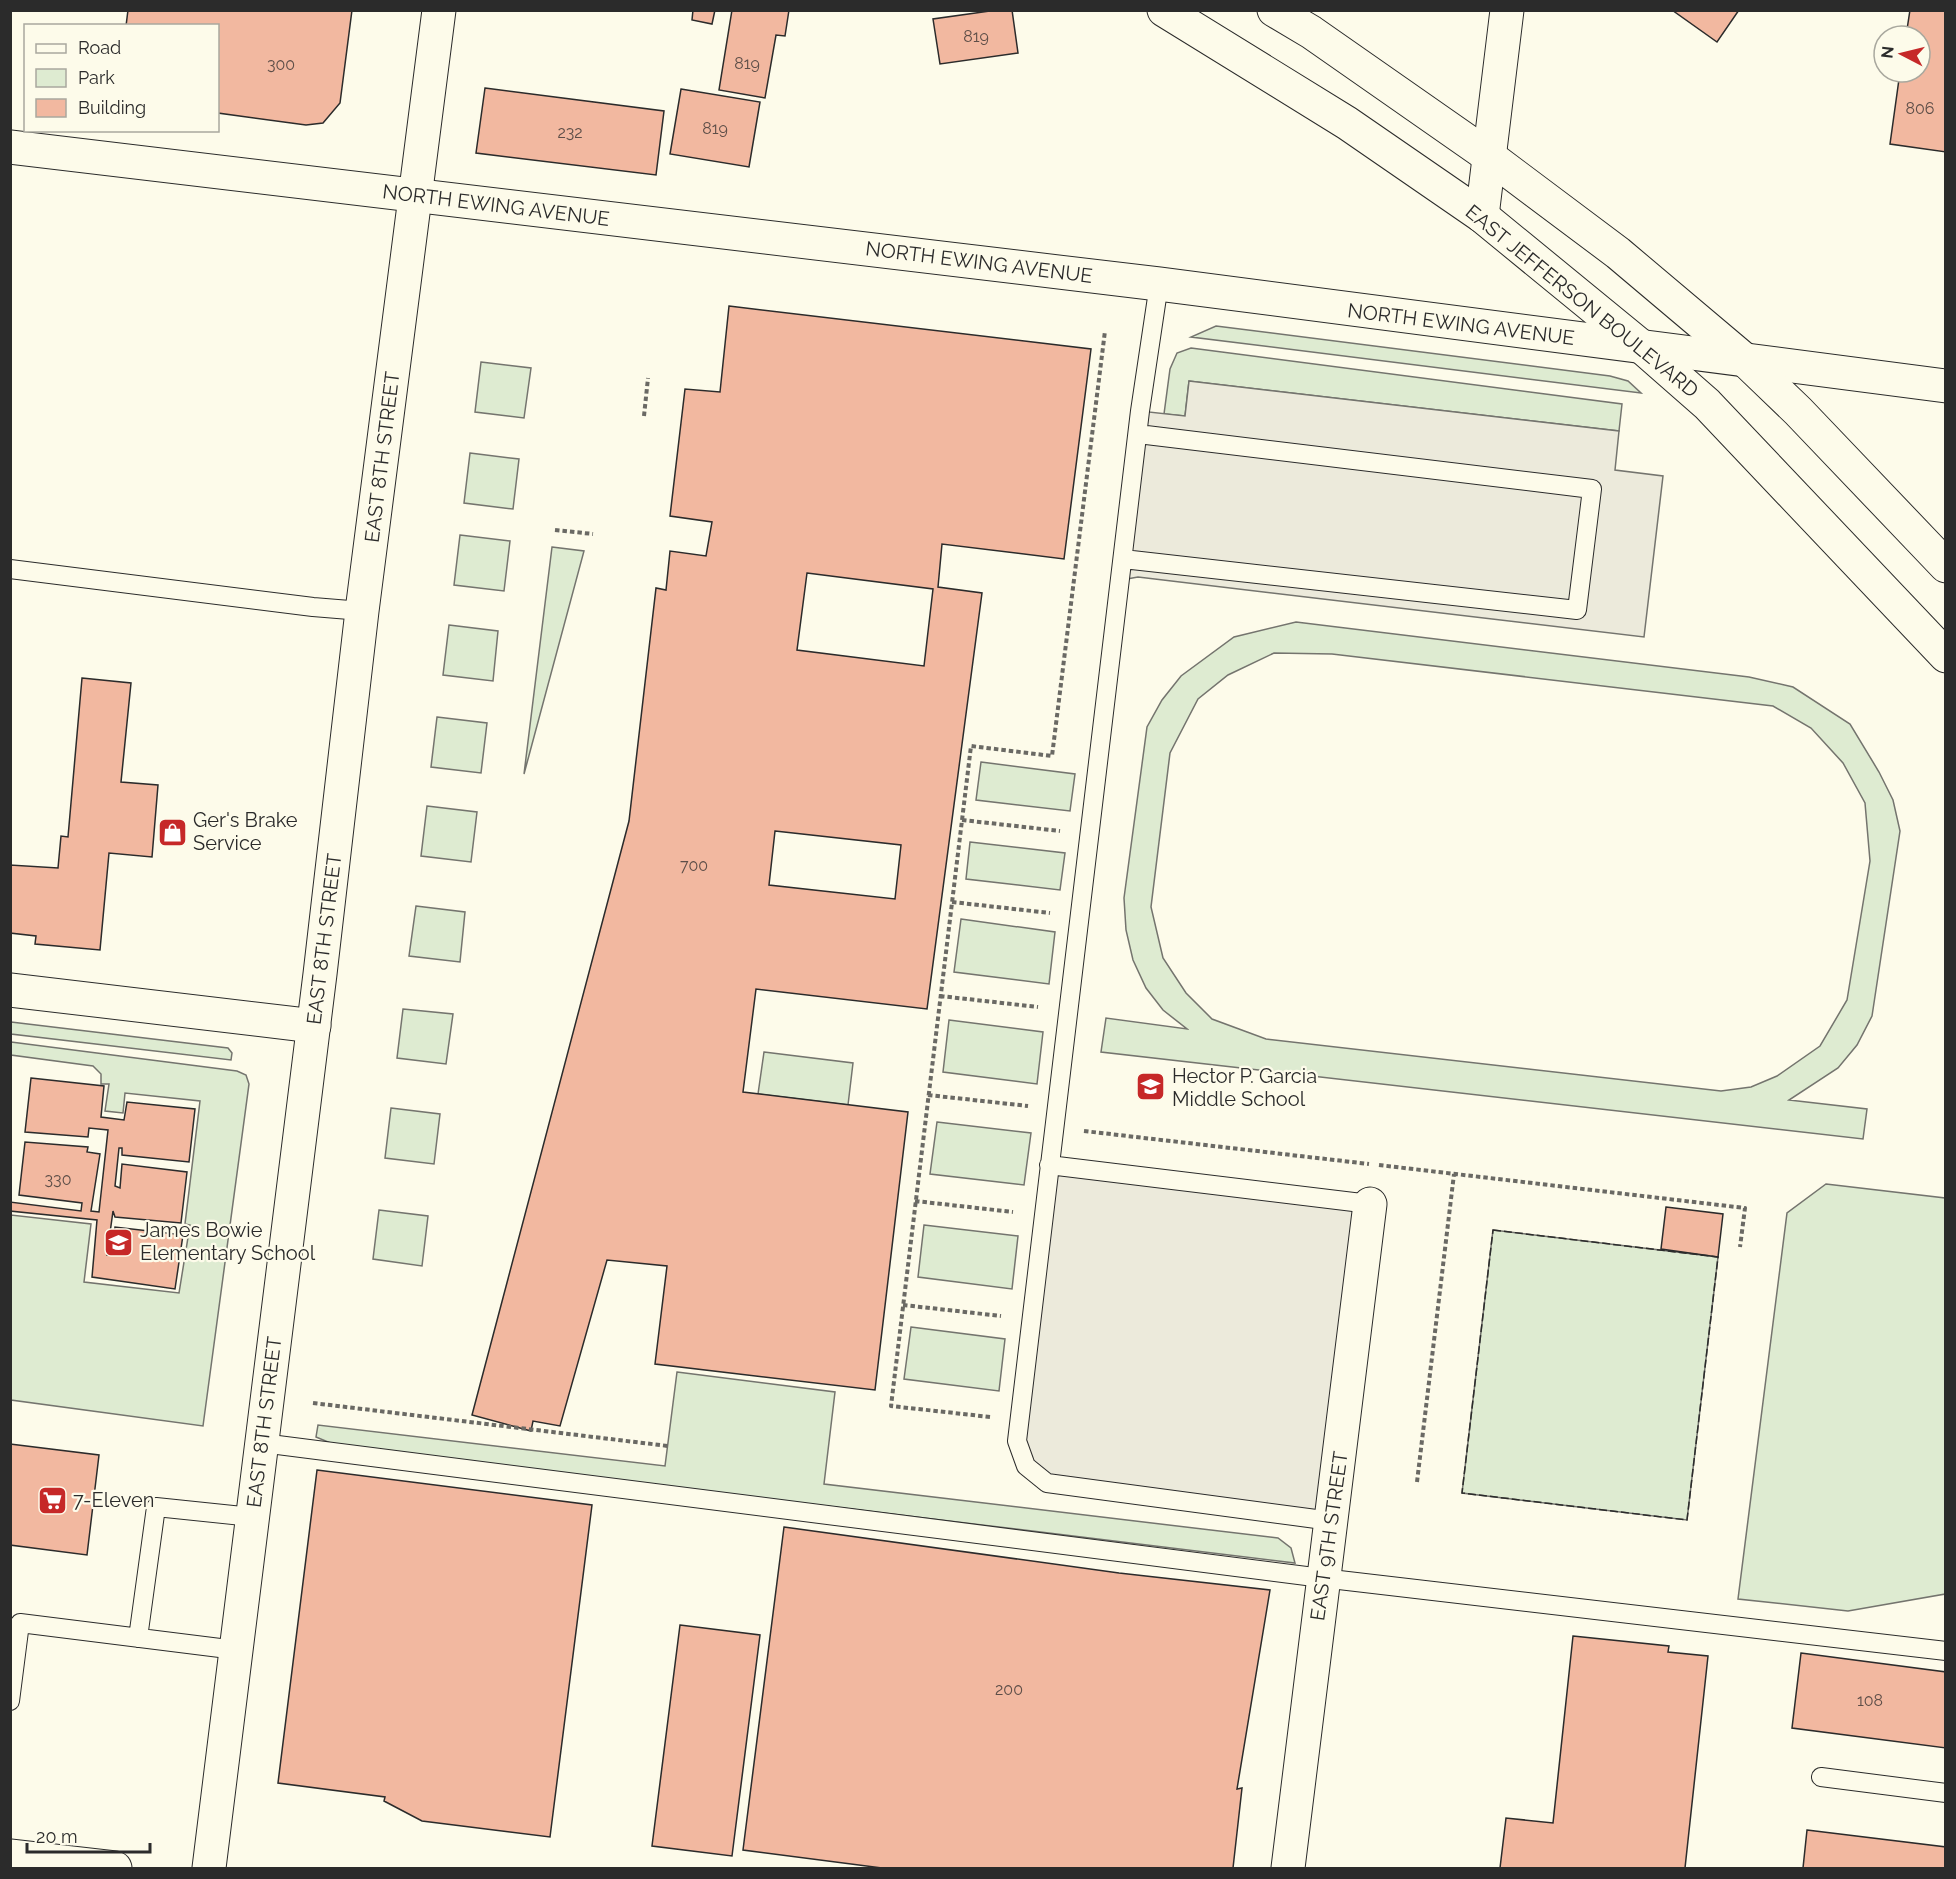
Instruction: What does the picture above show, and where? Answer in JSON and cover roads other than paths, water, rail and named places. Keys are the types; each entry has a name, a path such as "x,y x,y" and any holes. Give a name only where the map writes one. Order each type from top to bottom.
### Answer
{"main road":[{"name":"EAST 8TH STREET","path":"209,1869 314,1026 362,611 439,10"},
{"name":"EAST JEFFERSON BOULEVARD","path":"1164,10 1347,123 1482,216 1642,347 1707,404 1946,656"},
{"path":"1274,10 1311,32 1490,157 1618,253 1746,361 1798,411 1946,566"},
{"path":"1482,216 1507,10"},
{"name":"NORTH EWING AVENUE","path":"10,147 1159,284 1946,386"},
{"path":"10,990 314,1026"},
{"name":"EAST 9TH STREET","path":"1288,1869 1322,1578 1370,1204"},
{"path":"10,1856 115,1869"}],"lane":[{"path":"1159,284 1138,434 1017,1441 1026,1466 1047,1483 1331,1521"},
{"path":"1124,559 1577,610 1592,489 1138,434"},
{"path":"10,569 362,611"},
{"path":"1049,1165 1370,1204"},
{"path":"262,1443 1322,1578 1946,1651"},
{"path":"138,1638 156,1507 252,1517"},
{"path":"10,1701 20,1623 236,1650"},
{"path":"1821,1777 1946,1793"}],"place":[{"name":"Ger's Brake Service","path":"172,832"},
{"name":"Hector P. Garcia Middle School","path":"1151,1087"},
{"name":"James Bowie Elementary School","path":"119,1242"},
{"name":"7-Eleven","path":"52,1500"}]}
